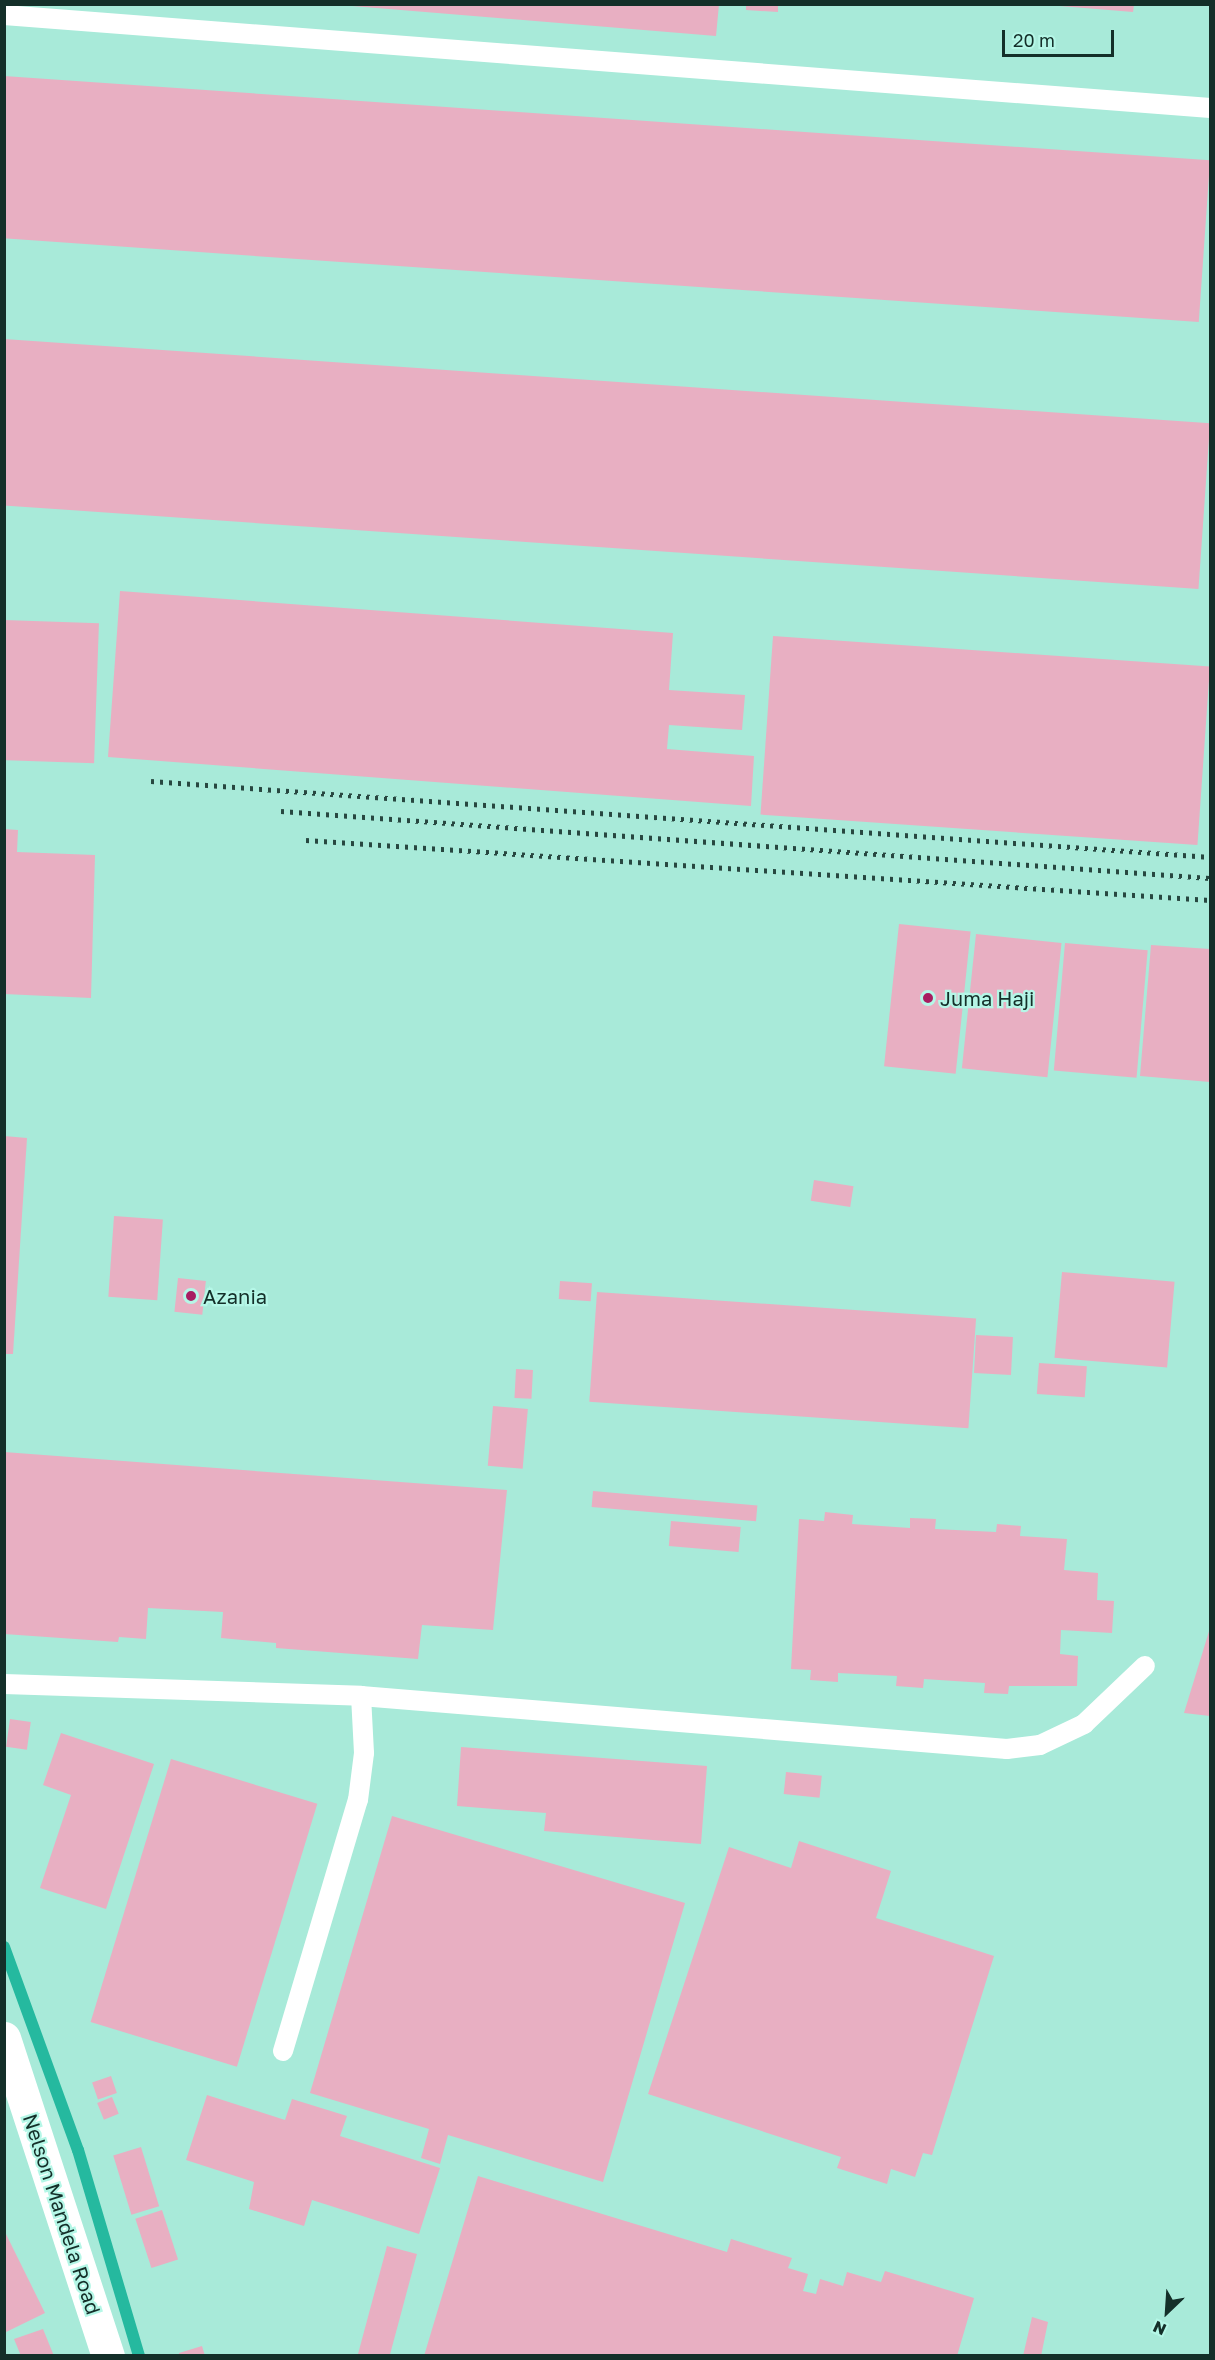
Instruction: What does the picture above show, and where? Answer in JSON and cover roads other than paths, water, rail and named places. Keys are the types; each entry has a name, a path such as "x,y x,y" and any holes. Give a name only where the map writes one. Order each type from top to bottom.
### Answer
{"main road":[{"name":"Nelson Mandela Road","path":"4,2038 108,2355"}],"lane":[{"path":"4,15 1210,108"},
{"path":"4,1684 361,1696 1007,1749 1040,1745 1084,1724 1145,1666"},
{"path":"282,2051 358,1800 364,1753 361,1696"}],"waterway":[{"path":"4,1947 78,2150 139,2356"}],"railway":[{"path":"151,781 1210,857"},
{"path":"281,811 1210,878"},
{"path":"306,840 1210,900"}],"place":[{"name":"Juma Haji","path":"928,998"},
{"name":"Azania","path":"191,1296"}]}
